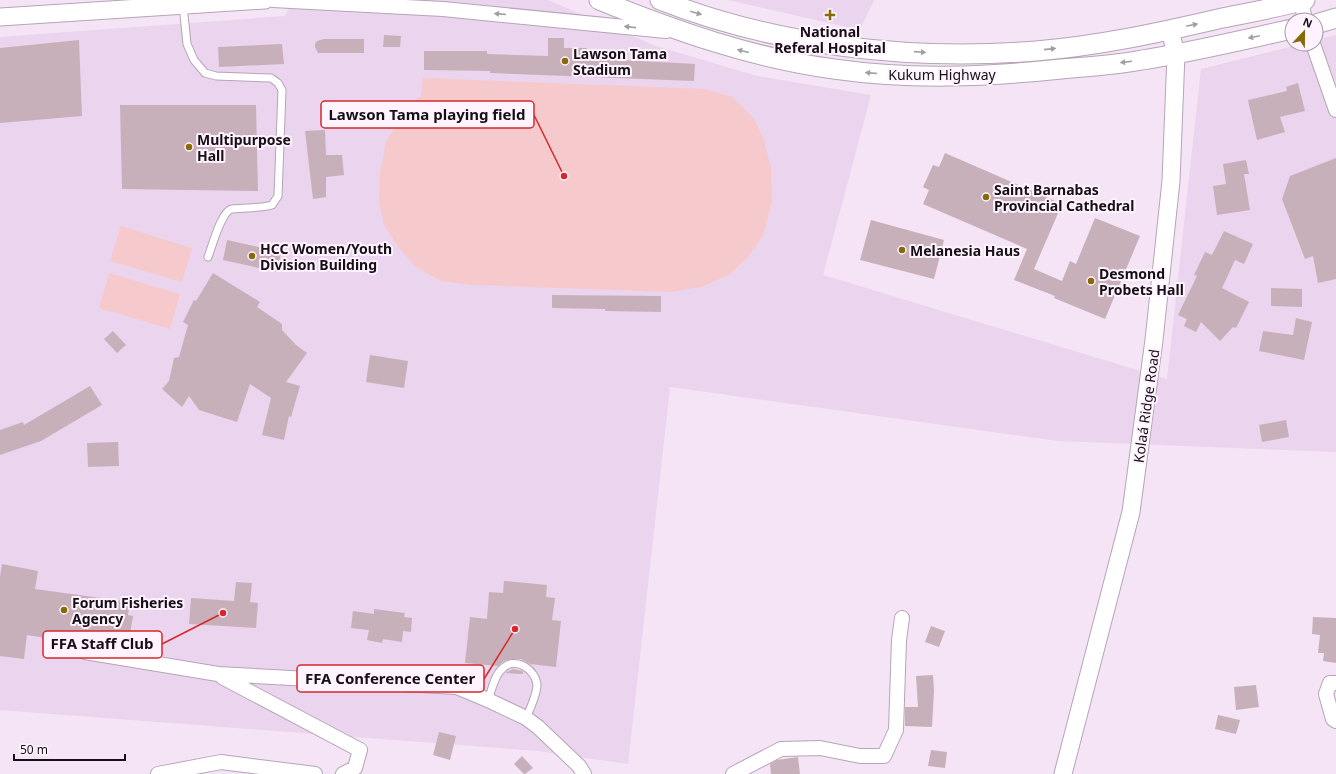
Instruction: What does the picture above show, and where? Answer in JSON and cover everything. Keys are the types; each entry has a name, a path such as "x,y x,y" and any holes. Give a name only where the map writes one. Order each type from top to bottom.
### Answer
{"main road":[{"name":"Kukum Highway","path":"599,0 682,32 732,48 792,62 833,69 874,74 918,76 1022,74 1142,60 1284,31"},
{"name":"Kukum Highway","path":"660,0 685,10 733,24 811,42 838,46 925,53 983,54 1036,51 1101,43 1170,30 1303,1"},
{"path":"1324,22 1336,18"}],"street":[{"path":"0,17 265,0"},
{"path":"273,0 443,9 682,32"},
{"path":"1303,1 1304,12"},
{"name":"Kolaá Ridge Road","path":"1063,774 1132,512 1154,340 1171,181 1176,54 1170,30"},
{"path":"1316,52 1336,110"},
{"path":"733,774 781,749 820,748 860,756 884,756 896,730 899,640 902,618"},
{"path":"84,652 218,674 457,687 526,718 538,727 579,766 584,774"},
{"path":"218,674 360,750 355,768 343,774"},
{"path":"1336,683 1330,683 1326,694 1333,719 1336,720"},
{"path":"158,774 221,762 315,774"}],"lane":[{"path":"183,5 187,44 194,60 205,74 216,76 271,78 278,82 282,90 278,196 272,205 261,208 230,209 223,215 208,257"},
{"path":"488,700 496,678 503,668 512,663 520,664 526,667 534,676 537,686 526,718"}],"shaded area":[{"path":"293,0 548,0 656,46 757,76 871,95 823,275 1167,379 1201,69 1284,48 1284,52 1324,52 1324,38 1336,35 1336,452 1058,441 670,387 628,764 538,751 0,710 0,37 285,16"},
{"name":"National Referal Hospital","path":"728,0 874,0 860,30"},
{"path":"423,78 704,89 733,97 754,119 764,140 771,168 772,201 763,236 747,258 729,275 701,287 671,292 472,285 441,281 416,267 399,248 384,225 379,200 380,172 386,142 402,114 421,96"},
{"path":"121,226 192,248 182,282 110,261"},
{"path":"109,273 180,294 170,329 99,308"}],"building":[{"path":"384,35 401,36 400,47 383,47"},
{"name":"Lawson Tama Stadium","path":"548,38 564,38 564,48 587,48 586,58 695,64 694,81 490,73 490,71 424,70 424,51 487,51 487,54 548,56"},
{"path":"324,39 364,39 364,53 318,53 315,44 317,41"},
{"path":"79,40 82,116 0,123 0,48"},
{"path":"282,44 284,64 219,67 218,47"},
{"path":"1298,83 1305,111 1280,117 1285,132 1257,140 1248,100 1287,91 1286,87"},
{"name":"Multipurpose Hall","path":"120,105 256,105 258,191 122,189"},
{"path":"325,130 326,155 342,155 344,175 326,177 326,197 313,199 305,131"},
{"path":"945,153 1062,204 1034,269 1062,281 1070,261 1076,264 1095,218 1140,236 1105,319 1054,298 1055,296 1014,280 1027,249 923,204 929,190 923,187 933,165 939,167"},
{"path":"1336,158 1336,279 1318,283 1313,256 1305,259 1282,199 1290,176"},
{"path":"1246,160 1249,174 1244,174 1250,210 1217,215 1213,186 1226,184 1223,164"},
{"name":"Melanesia Haus","path":"871,220 944,240 934,279 860,260"},
{"path":"1224,231 1253,244 1244,264 1235,260 1222,288 1249,302 1236,328 1233,327 1220,341 1201,322 1196,332 1184,326 1187,319 1178,315 1197,276 1194,275 1205,252 1212,255"},
{"name":"HCC Women/Youth Division Building","path":"227,240 281,252 277,272 223,260"},
{"path":"213,273 260,302 257,307 282,324 282,330 296,345 307,353 286,382 300,386 291,417 289,416 284,440 262,435 271,398 250,384 237,422 199,410 189,396 182,407 162,389 169,381 174,358 179,357 188,325 183,322 194,300 196,301"},
{"path":"1271,288 1302,289 1302,307 1271,306"},
{"path":"552,295 661,296 661,312 552,308"},
{"path":"1296,318 1312,322 1304,360 1259,351 1263,331 1293,335"},
{"path":"113,331 126,345 117,353 104,339"},
{"path":"370,355 408,361 404,388 366,382"},
{"path":"90,386 102,405 41,441 0,455 0,430 23,422 24,425"},
{"path":"1286,420 1289,437 1262,442 1259,425"},
{"path":"118,442 119,466 88,467 87,443"},
{"name":"Forum Fisheries Agency","path":"2,564 38,571 35,589 130,602 128,615 133,616 130,634 126,633 124,649 75,642 73,656 56,653 58,640 27,635 24,659 0,656 0,577"},
{"path":"504,581 547,585 546,597 555,598 552,620 561,621 556,667 530,664 521,659 504,661 498,666 465,663 470,617 487,619 489,592 503,593"},
{"path":"236,582 252,583 250,602 258,603 256,628 189,624 191,598 234,601"},
{"path":"374,609 405,613 404,617 412,618 411,632 403,631 402,642 383,639 382,643 367,640 369,630 351,628 353,611 374,614"},
{"path":"1313,617 1336,618 1336,663 1323,661 1324,653 1318,653 1320,635 1312,634"},
{"path":"931,626 945,631 939,647 925,642"},
{"path":"513,669 522,671 523,674 505,673"},
{"path":"933,675 934,691 932,727 905,726 905,707 918,707 916,676"},
{"path":"1256,685 1259,707 1236,710 1234,687"},
{"path":"1218,715 1240,720 1236,734 1215,729"},
{"path":"439,732 456,736 450,760 433,755"},
{"path":"931,750 947,752 945,768 928,766"},
{"path":"522,756 533,768 525,774 514,764"},
{"path":"798,757 800,774 771,774 770,764 777,760"}],"place":[{"name":"National Referal Hospital","path":"830,15"},
{"name":"Lawson Tama Stadium","path":"565,61"},
{"name":"Multipurpose Hall","path":"189,147"},
{"name":"Lawson Tama playing field","path":"564,176"},
{"name":"Saint Barnabas Provincial Cathedral","path":"986,197"},
{"name":"Melanesia Haus","path":"902,250"},
{"name":"HCC Women/Youth Division Building","path":"252,256"},
{"name":"Desmond Probets Hall","path":"1091,281"},
{"name":"Forum Fisheries Agency","path":"64,610"},
{"name":"FFA Staff Club","path":"223,613"},
{"name":"FFA Conference Center","path":"515,629"}]}
